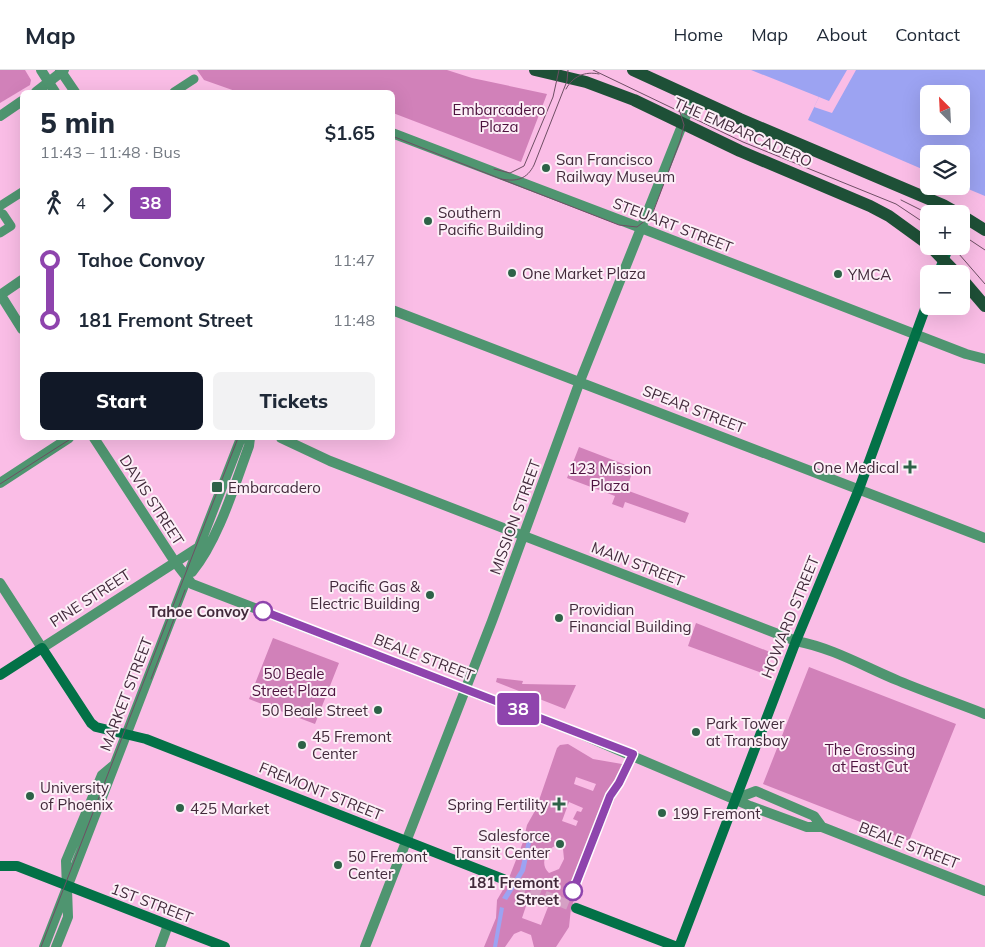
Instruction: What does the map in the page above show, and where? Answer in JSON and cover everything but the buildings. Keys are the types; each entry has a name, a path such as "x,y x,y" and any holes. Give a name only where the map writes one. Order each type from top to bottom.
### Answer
{"main road":[{"name":"THE EMBARCADERO","path":"535,70 610,90 682,124 870,206 889,216 920,239"},
{"name":"THE EMBARCADERO","path":"633,70 693,98 942,205"},
{"name":"THE EMBARCADERO","path":"970,220 985,230"},
{"name":"THE EMBARCADERO","path":"939,255 950,265"},
{"path":"942,265 946,255"},
{"path":"970,288 985,306"},
{"name":"HOWARD STREET","path":"678,947 796,642 859,489 923,315"},
{"name":"PINE STREET","path":"0,675 42,648"},
{"name":"FREMONT STREET","path":"42,648 91,723 102,729 146,739 232,772 259,785 503,879"},
{"name":"1ST STREET","path":"0,866 17,866 225,947"},
{"path":"576,908 678,947"}],"street":[{"path":"41,70 54,90"},
{"path":"39,90 62,71 74,90"},
{"path":"177,90 194,79"},
{"name":"MISSION STREET","path":"365,947 524,536 580,381 693,98"},
{"path":"0,116 20,102"},
{"name":"STEUART STREET","path":"395,134 915,335 985,359"},
{"path":"0,233 11,226 1,212 20,194"},
{"path":"20,281 0,294 20,326"},
{"name":"SPEAR STREET","path":"395,311 985,538"},
{"path":"0,482 66,440"},
{"name":"DAVIS STREET","path":"95,440 186,578"},
{"name":"MARKET STREET","path":"56,947 68,917 66,861 102,774 115,764 240,440"},
{"name":"MARKET STREET","path":"186,578 203,558 233,489 249,440"},
{"name":"MAIN STREET","path":"285,440 330,461 796,642 812,644 850,658 898,681 985,714"},
{"name":"PINE STREET","path":"42,648 199,547"},
{"name":"BEALE STREET","path":"186,578 204,590 465,689 640,758 735,799 807,827 822,827 985,891"},
{"path":"0,583 42,648"},
{"name":"BEALE STREET","path":"735,799 756,791 814,816 822,827"},
{"name":"MARKET STREET","path":"44,947 68,886"},
{"path":"160,947 168,925"}],"green space":[{"path":"0,70 25,70 31,80 30,85 0,103"},
{"name":"Embarcadero Plaza","path":"197,70 447,70 472,78 547,94 521,162 395,114 395,90 232,90 204,80"},
{"name":"123 Mission Plaza","path":"579,447 634,468 626,490 689,513 685,523 625,502 623,508 612,504 615,496 567,478"},
{"path":"696,623 770,652 762,673 688,646"},
{"name":"50 Beale Street Plaza","path":"273,638 339,663 315,724 249,699"},
{"name":"The Crossing at East Cut","path":"809,667 956,724 909,841 763,784"},
{"path":"497,678 523,681 522,684 576,685 565,709 496,682"},
{"name":"Salesforce Transit Center","path":"568,744 593,759 622,764 626,771 571,908 569,927 556,947 534,947 531,935 521,931 514,934 505,947 484,947 496,918 497,900 507,883 523,842 527,825 536,809 557,748 560,745","holes":["576,777 596,784 593,791 574,784","569,802 583,808 581,812 577,811 573,819 578,821 576,826 562,821","557,845 563,849 564,859 559,869 549,873 544,865 544,861 547,853","528,900 548,907 541,925 522,918"]}],"water":[{"path":"751,70 985,70 985,196 970,190 970,145 920,145 920,168 808,120 819,97"},
{"path":"529,832 533,833 525,871 507,900 502,898 520,870"},
{"path":"500,907 504,908 497,947 493,947"}],"pier":[{"path":"847,70 856,70 832,113 814,107 819,97 829,101"}],"tunnel":[{"path":"503,879 576,908"}],"tram line":[{"path":"494,169 510,173 524,166 553,97 559,70"},
{"path":"395,137 501,179 517,180 528,174 534,165 567,81 568,70"},
{"path":"593,70 743,142 896,204 920,220"},
{"path":"566,89 572,81 584,74 599,74"},
{"path":"501,179 619,225 637,227 652,215 680,141 684,125 679,109"},
{"path":"901,200 920,210"},
{"path":"970,240 985,250"},
{"path":"960,255 985,284"},
{"path":"0,484 69,440"},
{"path":"41,947 237,440"},
{"path":"151,679 185,590"}],"bus line":[{"name":"38","path":"263,611 633,754 619,783 610,796 573,891"}],"place":[{"name":"San Francisco Railway Museum","path":"546,168"},
{"name":"Southern Pacific Building","path":"428,221"},
{"name":"One Market Plaza","path":"512,273"},
{"name":"YMCA","path":"838,274"},
{"name":"One Medical","path":"910,467"},
{"name":"Embarcadero","path":"217,487"},
{"name":"Pacific Gas & Electric Building","path":"430,595"},
{"name":"Tahoe Convoy","path":"263,611"},
{"name":"Providian Financial Building","path":"559,618"},
{"name":"50 Beale Street","path":"378,710"},
{"name":"Park Tower at Transbay","path":"696,732"},
{"name":"45 Fremont Center","path":"302,745"},
{"name":"University of Phoenix","path":"30,796"},
{"name":"Spring Fertility","path":"559,804"},
{"name":"425 Market","path":"180,808"},
{"name":"199 Fremont","path":"662,813"},
{"name":"Salesforce Transit Center","path":"560,844"},
{"name":"50 Fremont Center","path":"338,865"},
{"name":"181 Fremont Street","path":"573,891"}]}
